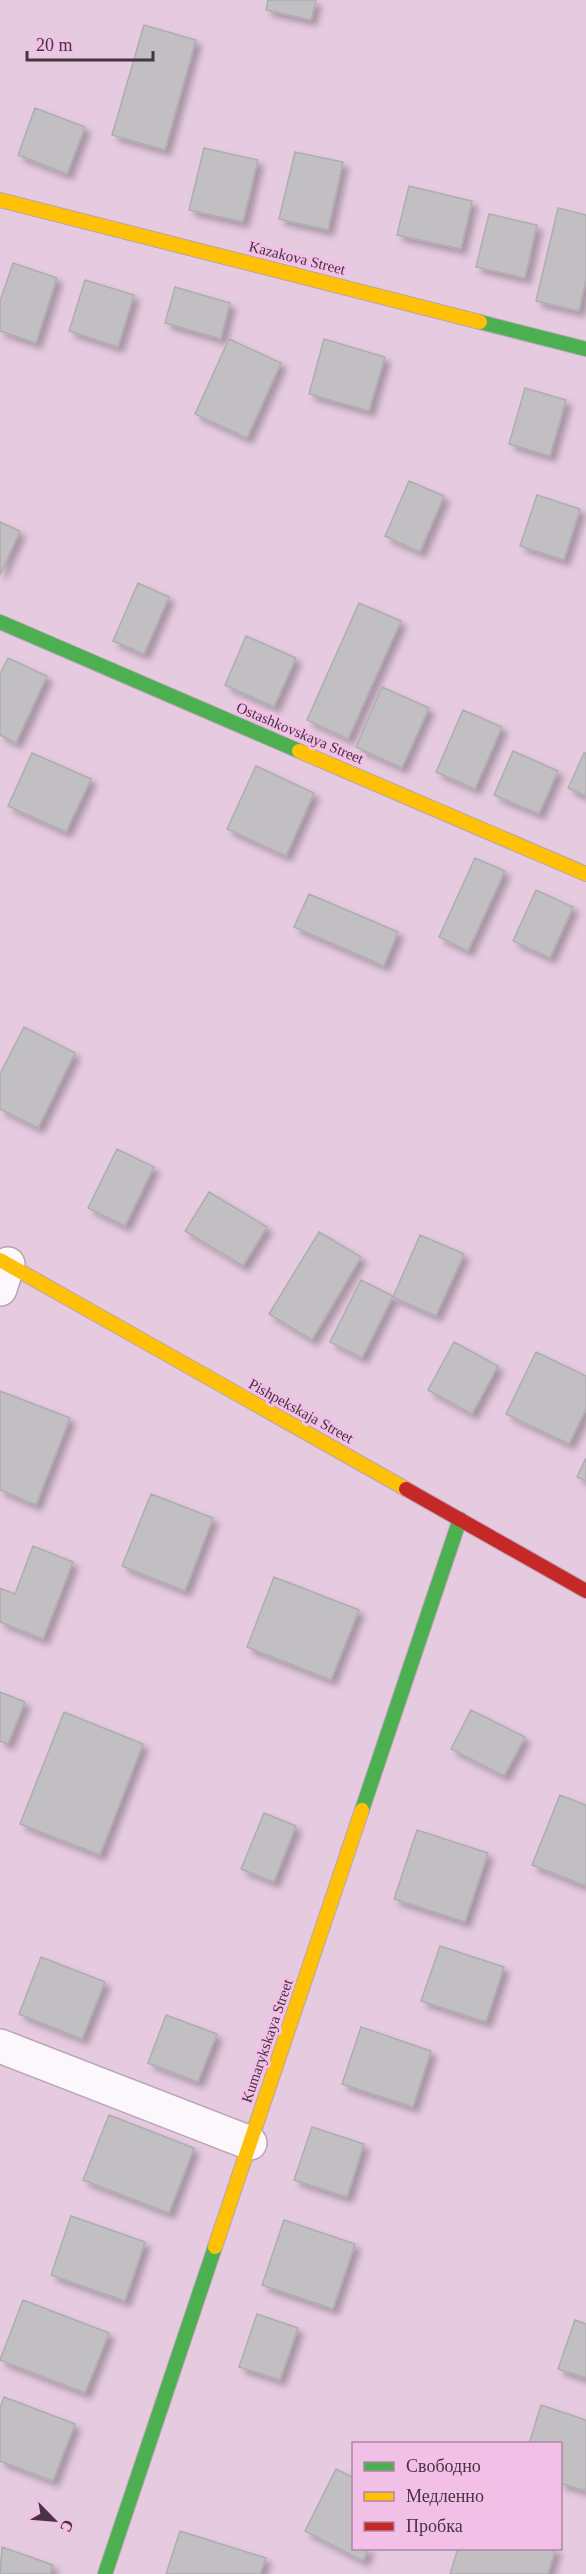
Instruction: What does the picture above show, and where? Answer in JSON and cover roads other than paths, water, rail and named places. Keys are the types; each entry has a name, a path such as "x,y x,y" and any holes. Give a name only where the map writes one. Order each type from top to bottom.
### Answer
{"street":[{"name":"Kazakova Street","path":"0,200 586,349"},
{"name":"Ostashkovskaya Street","path":"0,622 586,874"},
{"name":"Pishpekskaja Street","path":"3,1271 460,1519 586,1591"},
{"name":"Kumarykskaya Street","path":"105,2574 460,1519"},
{"path":"0,2046 250,2143"}]}
